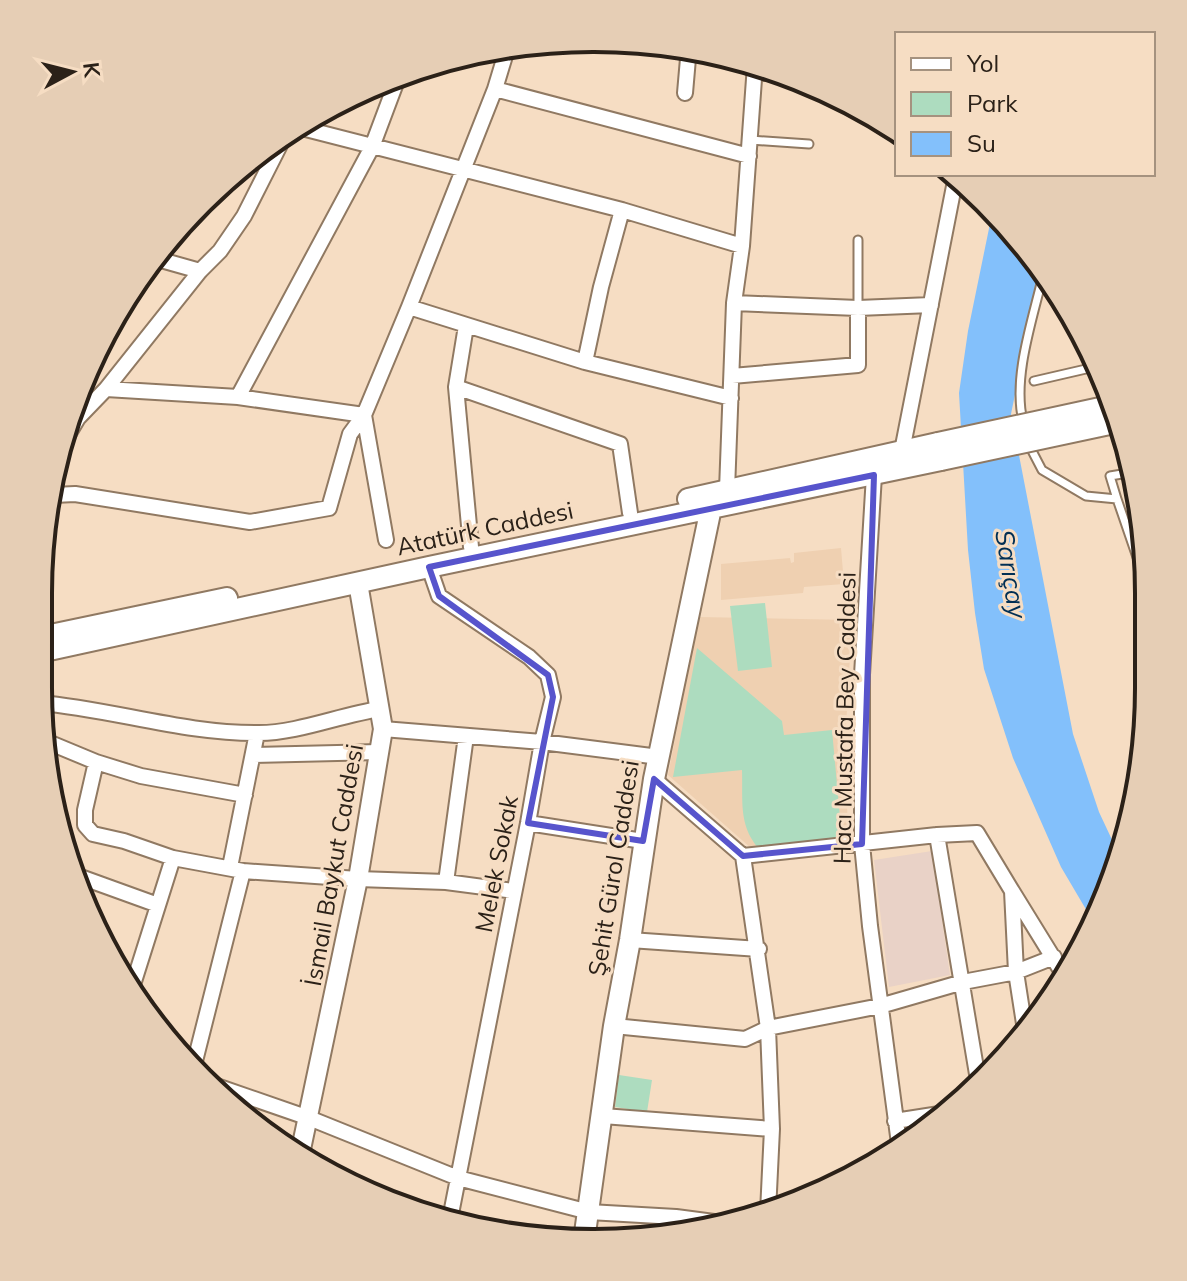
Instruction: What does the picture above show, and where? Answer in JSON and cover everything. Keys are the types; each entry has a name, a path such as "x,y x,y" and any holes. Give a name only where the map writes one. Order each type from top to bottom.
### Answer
{"main road":[{"path":"940,452 1102,408"},
{"path":"940,452 1108,424"},
{"name":"Atatürk Caddesi","path":"52,635 630,513 902,451 940,452"},
{"name":"Atatürk Caddesi","path":"52,649 874,475 940,452"},
{"name":"Şehit Gürol Caddesi","path":"586,1229 643,841 711,508"}],"street":[{"path":"61,496 75,494 250,522 329,508 350,434 364,415 409,307 464,171 504,60"},
{"path":"685,93 688,60"},
{"path":"711,508 727,490 734,303 742,246 754,77"},
{"path":"495,89 749,156"},
{"path":"238,397 372,147 393,90"},
{"path":"313,131 622,210 742,246"},
{"path":"85,408 106,389 200,271 220,251 244,216 274,157"},
{"path":"902,451 954,189"},
{"path":"585,362 622,210"},
{"path":"166,261 200,271"},
{"path":"734,303 858,308 931,305"},
{"path":"409,307 585,362 731,398"},
{"path":"732,376 858,365 858,308"},
{"path":"466,326 456,387 471,547"},
{"path":"456,387 620,444 630,513"},
{"path":"106,389 238,397 364,415"},
{"path":"364,415 386,540"},
{"name":"Hacı Mustafa Bey Caddesi","path":"874,475 862,675 862,844 897,1136"},
{"name":"Melek Sokak","path":"429,567 439,596 529,657 548,675 553,697 452,1211"},
{"name":"İsmail Baykut Caddesi","path":"303,1144 358,879 383,729 358,583"},
{"path":"52,705 201,729 257,733 380,709"},
{"path":"383,729 542,742 659,757"},
{"path":"196,1055 237,869 245,795 257,733"},
{"path":"446,882 466,736"},
{"path":"56,745 141,776 245,795"},
{"path":"253,755 379,752"},
{"path":"96,762 85,810 85,825 93,834 173,858 237,869 358,879 446,882 514,891"},
{"path":"654,779 743,856 759,949 768,1028 772,1129 769,1200"},
{"path":"528,823 643,841"},
{"path":"743,856 977,833 1058,964"},
{"path":"937,835 976,1070"},
{"path":"136,976 173,858"},
{"path":"87,879 158,905"},
{"path":"1012,891 1016,972 1023,1017"},
{"path":"630,940 759,949"},
{"path":"614,1026 745,1039 768,1028 880,1006 963,982 1016,972 1054,957"},
{"path":"233,1092 309,1118 458,1178 589,1212 695,1220"},
{"path":"603,1116 772,1129"},
{"path":"895,1121 924,1117"},
{"path":"675,1222 676,1217"}],"lane":[{"path":"750,140 809,144"},
{"path":"858,240 858,308"},
{"path":"1040,288 1020,374 1019,404 1030,448 1042,470 1086,496 1117,499"},
{"path":"1034,381 1086,369"},
{"path":"1122,474 1110,476 1132,544"}],"highlighted area":[{"path":"874,475 862,844 743,856 654,779 643,841 528,823 553,697 548,675 439,596 429,567"}],"shaded area":[{"path":"841,548 844,584 804,587 803,593 721,600 721,564 790,558 791,563 794,562 794,553"},
{"path":"699,617 852,620 845,745 848,832 751,848 668,775"},
{"path":"932,851 950,975 889,987 874,860"}],"green space":[{"path":"765,603 772,667 738,671 730,606"},
{"path":"697,648 782,721 784,735 832,730 842,839 761,851 745,823 742,770 673,777"},
{"path":"619,1075 652,1080 647,1112 615,1107"}],"water":[{"name":"Sarıçay","path":"990,225 1038,284 1011,414 1073,734 1099,812 1113,841 1087,911 1061,867 1013,758 984,669 968,550 959,393"}]}
